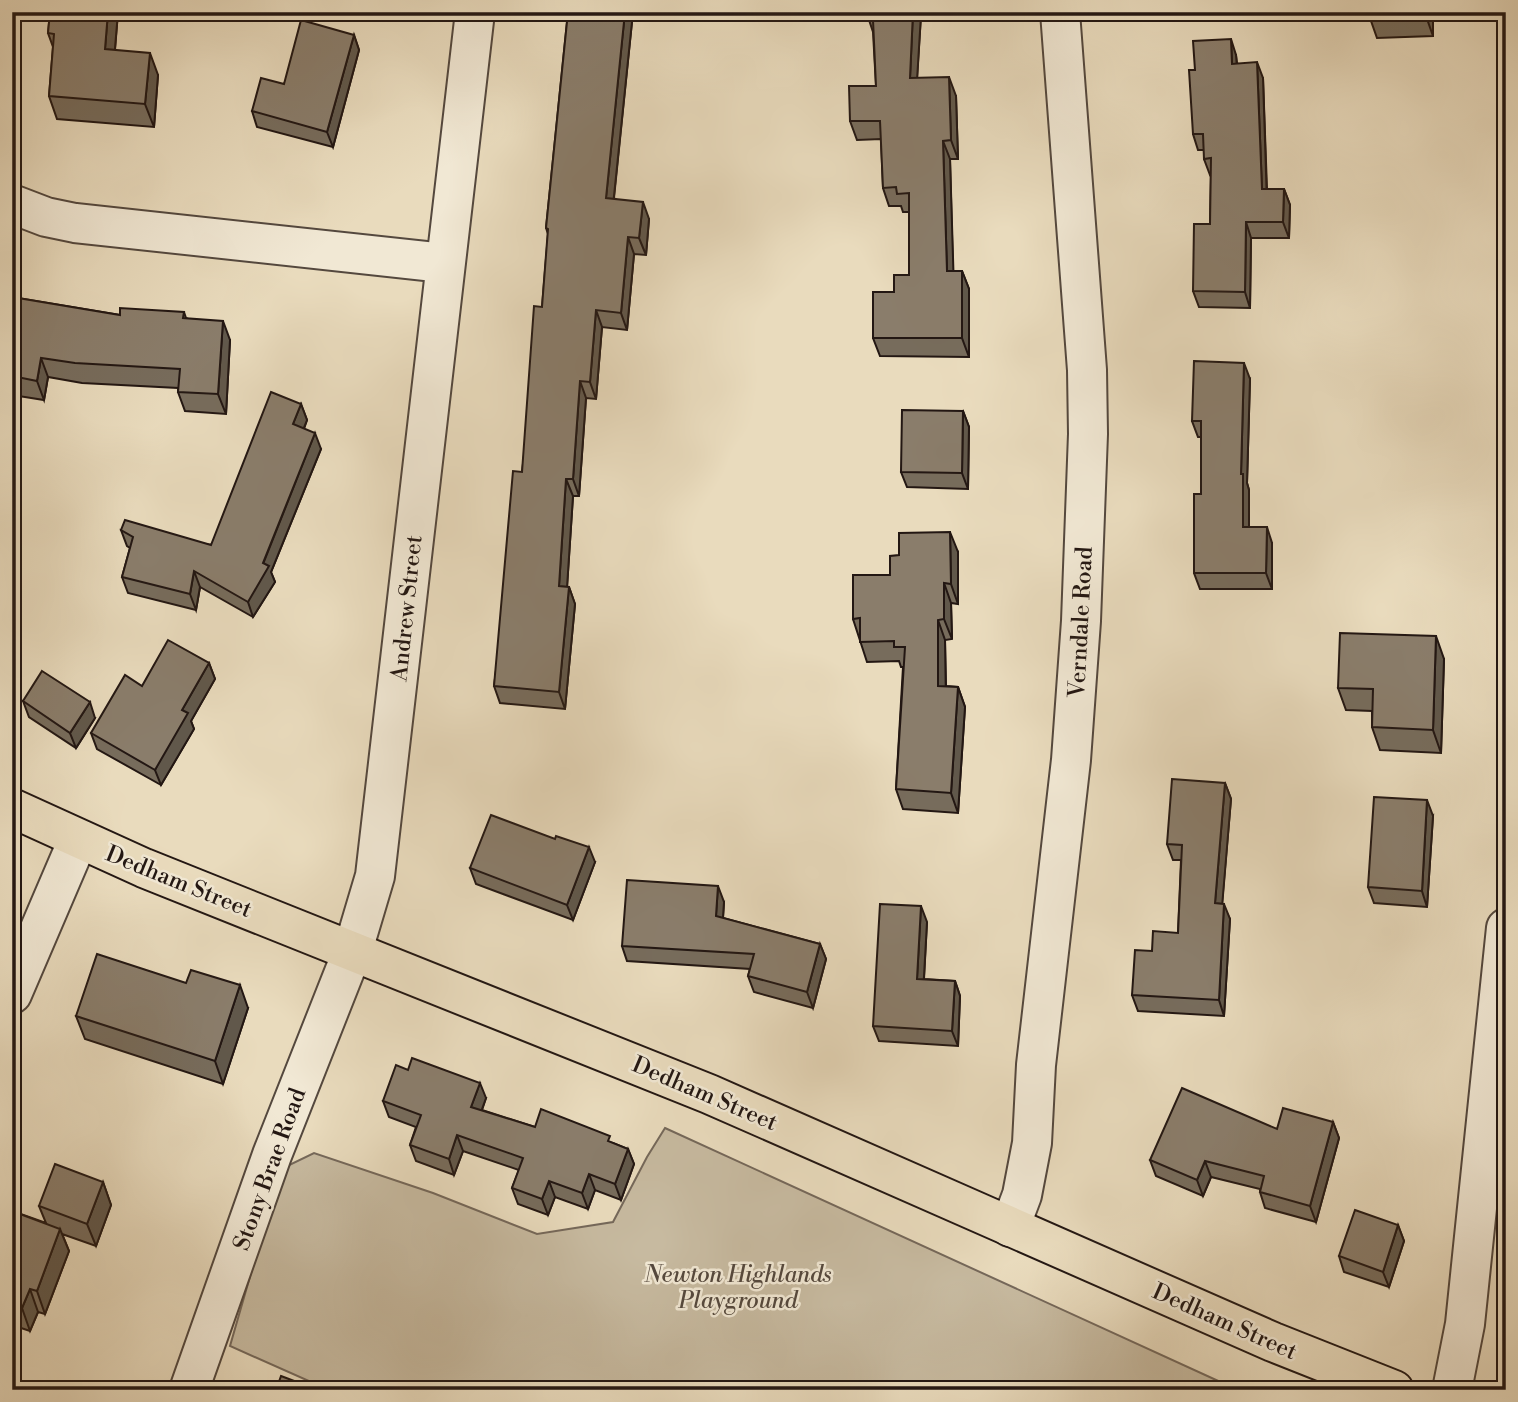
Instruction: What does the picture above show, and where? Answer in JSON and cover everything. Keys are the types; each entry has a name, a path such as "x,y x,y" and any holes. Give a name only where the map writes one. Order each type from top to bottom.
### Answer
{"main road":[{"name":"Dedham Street","path":"12,808 78,840 709,1094 1273,1342 1394,1390"}],"street":[{"name":"Andrew Street","path":"353,950 375,876 380,840 444,263 475,12"},
{"name":"Verndale Road","path":"1010,1227 1022,1195 1032,1143 1036,1065 1075,719 1084,554 1087,370 1060,12"},
{"path":"12,204 46,217 75,223 444,263"},
{"path":"12,994 78,840"},
{"path":"1452,1390 1465,1324 1506,928"},
{"name":"Stony Brae Road","path":"189,1390 272,1155 353,950"}],"green space":[{"name":"Newton Highlands Playground","path":"665,1128 1238,1390 329,1390 230,1346 281,1169 314,1153 433,1193 537,1234 613,1222"}],"building":[{"path":"50,12 108,12 105,49 150,53 145,104 49,96 54,34 48,33"},
{"path":"568,12 625,12 606,198 643,202 639,238 628,237 621,313 596,310 590,382 580,381 573,479 566,479 559,586 569,587 559,692 494,686 513,471 522,472 534,306 542,307 546,228"},
{"path":"870,12 913,12 910,78 949,77 951,140 943,141 947,271 962,271 962,338 873,338 873,292 894,292 894,275 909,275 909,193 897,194 896,187 883,188 880,121 850,121 849,86 876,86 873,20 869,20"},
{"path":"1370,12 1426,12 1426,16 1370,18"},
{"path":"301,20 354,35 327,132 252,111 261,78 284,84"},
{"path":"1231,39 1232,64 1257,62 1262,189 1284,189 1283,222 1246,222 1245,292 1193,291 1194,224 1210,224 1211,158 1204,159 1203,134 1193,134 1189,70 1195,70 1193,41"},
{"path":"12,297 120,315 120,308 184,312 183,318 223,321 218,394 178,392 180,369 75,363 41,358 37,381 12,376"},
{"path":"1194,361 1244,363 1241,474 1243,527 1267,527 1266,573 1194,573 1194,494 1201,494 1201,421 1192,421"},
{"path":"271,392 301,404 293,424 315,433 263,563 269,566 248,602 194,571 190,594 122,577 133,537 121,530 125,520 211,545"},
{"path":"902,410 963,411 962,473 901,472"},
{"path":"950,532 951,584 944,583 944,619 938,620 938,686 958,687 951,793 896,789 905,647 894,647 894,641 860,642 860,618 853,619 853,575 890,575 890,556 899,555 899,533"},
{"path":"1340,633 1436,636 1433,730 1372,727 1373,689 1338,688"},
{"path":"168,640 209,663 182,710 188,713 155,770 91,733 125,675 142,686"},
{"path":"42,671 90,702 70,733 23,701"},
{"path":"1172,779 1225,783 1215,903 1224,904 1219,1000 1132,995 1135,950 1152,951 1153,931 1178,933 1182,845 1167,844"},
{"path":"1374,797 1427,800 1422,891 1368,887"},
{"path":"491,815 555,839 556,836 589,847 567,905 470,868"},
{"path":"627,880 718,886 716,916 820,944 807,992 748,976 754,954 622,946"},
{"path":"880,904 921,906 917,979 955,981 952,1031 873,1026"},
{"path":"97,954 186,983 191,970 240,985 215,1061 76,1016"},
{"path":"412,1058 480,1083 471,1107 535,1127 541,1109 610,1136 608,1141 628,1149 615,1184 589,1174 582,1193 549,1181 542,1199 512,1188 523,1158 457,1135 449,1159 410,1145 421,1115 383,1101 396,1065 408,1070"},
{"path":"1182,1088 1277,1129 1283,1108 1333,1122 1310,1206 1260,1192 1264,1176 1205,1161 1197,1180 1150,1160"},
{"path":"55,1164 103,1182 87,1224 39,1206"},
{"path":"1355,1210 1398,1225 1383,1272 1339,1256"},
{"path":"12,1211 60,1229 37,1291 30,1289 22,1308 12,1305"},
{"path":"281,1376 318,1390 276,1390"}]}
